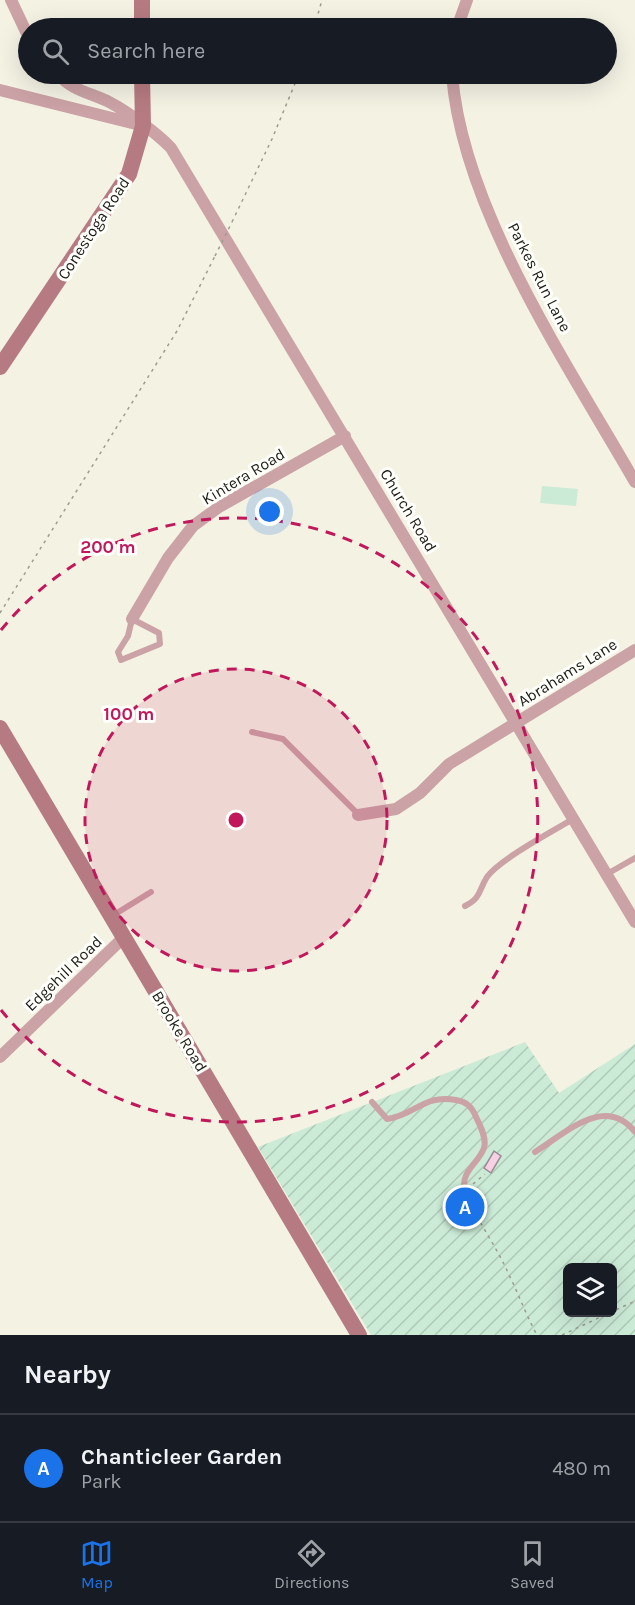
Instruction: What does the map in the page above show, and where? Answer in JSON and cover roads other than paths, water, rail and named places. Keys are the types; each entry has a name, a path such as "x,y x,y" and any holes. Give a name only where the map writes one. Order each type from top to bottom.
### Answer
{"main road":[{"path":"142,0 142,18"},
{"name":"Conestoga Road","path":"0,367 129,174 143,126 142,84"},
{"name":"Brooke Road","path":"0,728 359,1335"}],"street":[{"path":"11,0 20,18"},
{"path":"460,18 466,0"},
{"name":"Church Road","path":"67,84 112,104 161,137 171,148 635,922"},
{"name":"Parkes Run Lane","path":"454,84 468,153 510,260 635,482"},
{"path":"0,90 143,126"},
{"name":"Kintera Road","path":"132,619 168,558 193,526 219,507 345,436"},
{"name":"Abrahams Lane","path":"358,815 396,809 420,793 449,764 635,650"},
{"name":"Edgehill Road","path":"0,1057 123,937"}],"lane":[{"path":"132,619 159,633 160,644 121,660 118,652 128,636 132,619"},
{"path":"252,732 283,739 358,815"},
{"path":"465,906 474,901 482,891 487,877 517,853 574,819"},
{"path":"607,874 635,858"},
{"path":"111,916 151,892"},
{"path":"372,1102 387,1119 399,1117 422,1102 441,1097 461,1101 472,1107 484,1138 484,1148 466,1174 464,1189"},
{"path":"535,1152 602,1114 619,1118 635,1132"}],"place":[{"name":"Chanticleer Garden","path":"465,1207"}]}
